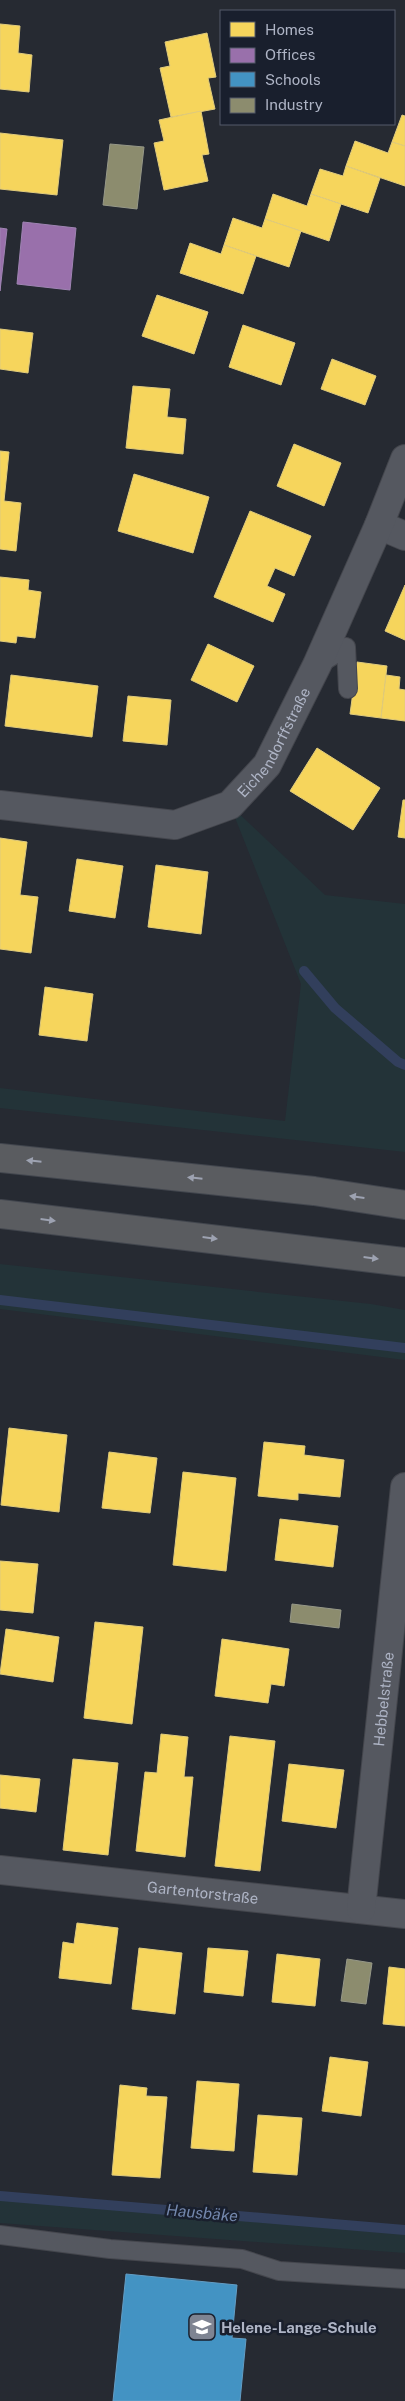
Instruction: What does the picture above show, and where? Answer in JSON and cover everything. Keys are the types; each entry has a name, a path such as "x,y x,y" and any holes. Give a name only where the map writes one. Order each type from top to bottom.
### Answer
{"highway":[{"path":"0,1158 314,1191 405,1205"},
{"path":"0,1214 405,1262"}],"street":[{"name":"Eichendorffstraße","path":"0,805 175,825 230,805 268,765 317,665 379,525 405,459"},
{"path":"379,525 405,536"},
{"name":"Hebbelstraße","path":"361,1909 405,1487"},
{"name":"Gartentorstraße","path":"0,1870 405,1914"}],"lane":[{"path":"317,665 346,647 348,689"},
{"path":"0,2236 110,2249 242,2259 279,2271 405,2279"}],"shaded area":[{"path":"230,805 325,895 405,904 405,1152 0,1108 0,1088 285,1121 301,984"},
{"path":"0,1264 371,1304 405,1310 405,1360 0,1309"},
{"path":"0,2193 405,2229 405,2253 0,2223"}],"building: Homes":[{"path":"0,24 20,26 18,53 32,55 29,92 0,89"},
{"path":"207,33 216,77 208,78 215,109 171,117 160,68 170,66 165,42"},
{"path":"201,111 209,154 202,155 208,181 164,190 154,143 164,141 159,120"},
{"path":"402,115 405,116 405,146 392,142"},
{"path":"0,133 63,140 57,195 0,189"},
{"path":"355,141 388,153 392,142 405,146 405,186 346,166"},
{"path":"346,166 380,178 368,213 311,194 320,169 343,176"},
{"path":"273,194 307,206 311,194 341,204 329,241 265,219"},
{"path":"233,218 262,228 265,219 301,231 289,267 224,245"},
{"path":"190,243 221,254 224,245 256,256 243,294 180,273"},
{"path":"157,295 208,312 194,354 142,336"},
{"path":"243,325 295,343 281,385 229,367"},
{"path":"0,329 33,333 28,373 0,369"},
{"path":"332,359 376,376 365,405 321,389"},
{"path":"133,386 170,389 167,417 186,419 183,454 126,448"},
{"path":"294,444 341,463 324,506 277,486"},
{"path":"0,451 9,452 4,501 21,503 16,551 0,549"},
{"path":"134,474 209,497 193,553 118,531"},
{"path":"250,511 311,536 294,576 275,568 267,586 285,594 273,622 214,597"},
{"path":"0,577 29,580 28,590 41,592 35,638 17,636 16,643 0,641"},
{"path":"405,585 405,640 385,631"},
{"path":"208,644 254,666 237,702 191,680"},
{"path":"357,662 387,666 381,718 350,714"},
{"path":"11,675 98,686 92,737 5,726"},
{"path":"386,675 400,677 399,689 405,690 405,721 381,718"},
{"path":"128,696 171,700 167,745 123,741"},
{"path":"317,748 380,788 353,830 290,791"},
{"path":"403,800 405,800 405,838 398,837"},
{"path":"0,838 27,842 20,895 38,897 31,953 0,949"},
{"path":"77,859 123,866 115,918 69,911"},
{"path":"156,865 208,872 201,934 148,927"},
{"path":"45,987 93,994 87,1041 39,1035"},
{"path":"9,1428 67,1435 59,1512 1,1505"},
{"path":"264,1442 305,1446 304,1455 344,1460 340,1497 298,1493 298,1500 258,1496"},
{"path":"109,1452 157,1458 150,1513 102,1508"},
{"path":"183,1472 236,1478 226,1571 173,1565"},
{"path":"280,1519 338,1526 333,1567 275,1560"},
{"path":"0,1561 38,1564 33,1613 0,1610"},
{"path":"95,1622 143,1627 132,1724 84,1718"},
{"path":"6,1629 59,1637 53,1682 0,1674"},
{"path":"222,1639 289,1649 284,1686 271,1684 268,1703 215,1696"},
{"path":"161,1734 188,1737 184,1777 193,1777 185,1857 136,1851 145,1772 157,1773"},
{"path":"230,1736 275,1741 260,1871 215,1866"},
{"path":"73,1759 118,1763 108,1855 63,1850"},
{"path":"289,1764 344,1770 336,1828 282,1821"},
{"path":"0,1775 40,1779 36,1812 0,1808"},
{"path":"77,1923 118,1928 111,1984 59,1978 63,1942 74,1944"},
{"path":"139,1948 182,1953 175,2014 132,2009"},
{"path":"208,1948 248,1951 243,1996 204,1992"},
{"path":"277,1954 320,1959 315,2006 272,2002"},
{"path":"389,1967 405,1969 405,2026 383,2024"},
{"path":"330,2057 368,2062 361,2116 322,2111"},
{"path":"197,2081 239,2084 234,2151 191,2148"},
{"path":"120,2085 147,2088 146,2096 167,2097 160,2178 112,2175"},
{"path":"258,2115 302,2118 297,2175 253,2172"}],"building: Offices":[{"path":"23,222 76,228 70,290 17,284"},
{"path":"0,228 7,229 0,291"}],"building: Schools":[{"path":"126,2274 237,2285 232,2338 246,2339 240,2401 113,2401"}],"building: Industry":[{"path":"110,144 144,147 137,209 103,205"},
{"path":"292,1604 341,1610 339,1628 290,1622"},
{"path":"347,1959 372,1963 366,2004 341,2001"}],"waterway":[{"path":"304,971 335,1008 398,1062 405,1065"},
{"path":"0,1300 405,1348"},
{"name":"Hausbäke","path":"0,2196 405,2230"}],"place":[{"name":"Helene-Lange-Schule","path":"202,2327"}]}
